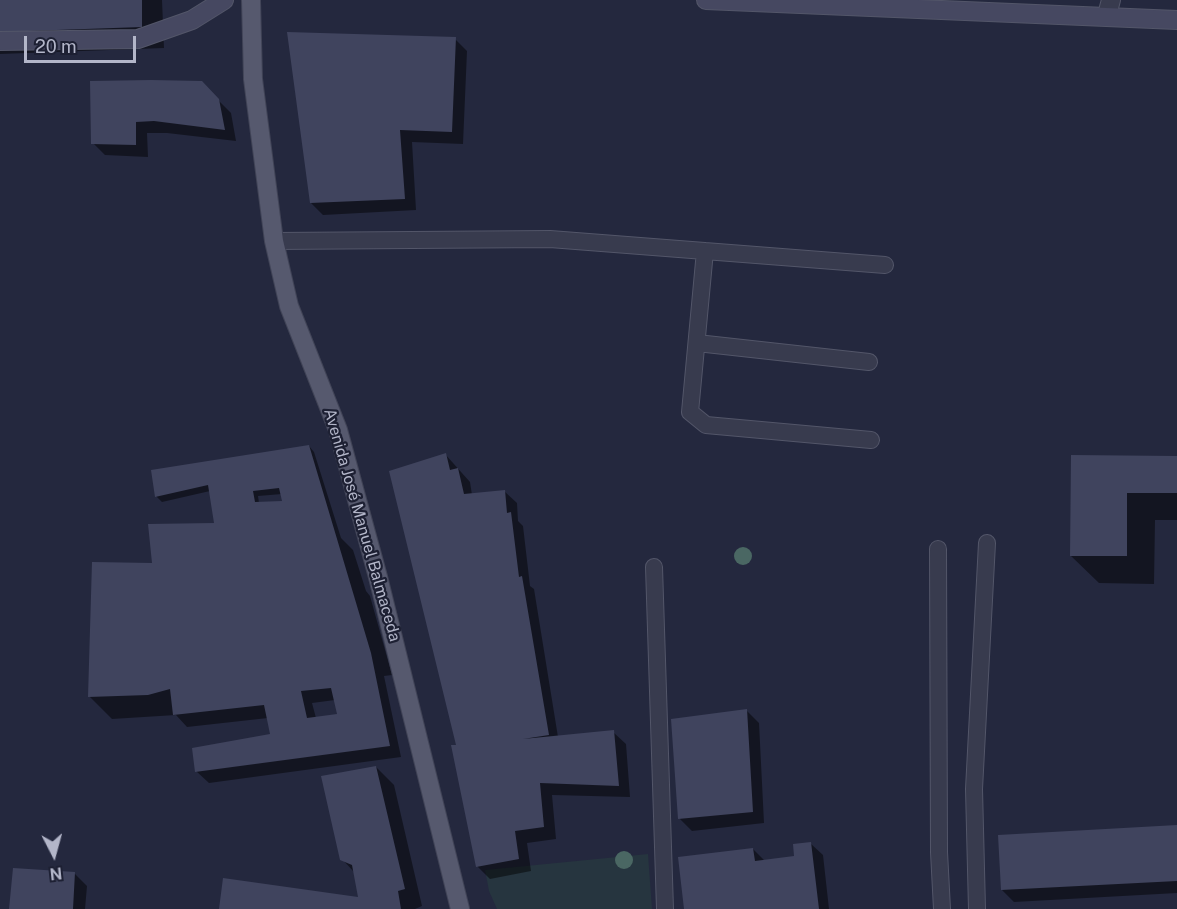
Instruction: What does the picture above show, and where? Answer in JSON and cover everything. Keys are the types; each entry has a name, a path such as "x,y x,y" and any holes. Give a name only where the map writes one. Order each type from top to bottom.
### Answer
{"main road":[{"path":"0,41 138,39 164,32 192,20 224,0"},
{"name":"Avenida José Manuel Balmaceda","path":"251,0 253,79 274,241 289,306 338,430 378,577 460,909"},
{"path":"706,0 1109,8 1177,20"}],"lane":[{"path":"274,241 550,239 885,265"},
{"path":"705,252 690,412 697,420 706,425 871,440"},
{"path":"697,344 869,362"},
{"path":"977,909 974,789 987,543"},
{"path":"938,549 939,852 942,909"},
{"path":"654,567 665,909"}],"shaded area":[{"path":"648,854 652,909 497,909 489,891 485,870"}],"building":[{"path":"0,0 142,0 142,27 0,32"},
{"path":"287,32 456,37 452,132 400,130 405,199 310,203"},
{"path":"90,81 202,81 219,99 225,130 154,121 136,122 136,145 91,144"},
{"path":"309,445 371,653 390,746 195,772 192,748 270,734 264,705 173,715 170,689 148,695 88,697 92,562 152,563 148,524 214,523 208,485 155,497 151,470","holes":["279,488 282,501 255,502 253,491","331,688 337,714 307,718 301,691"]},
{"path":"446,453 450,470 458,468 464,494 505,490 507,513 511,512 519,577 522,576 549,735 523,739 614,730 619,786 540,783 544,827 515,831 519,859 476,867 451,745 456,745 389,471"},
{"path":"1071,455 1177,456 1177,493 1127,493 1127,556 1070,556"},
{"path":"747,709 753,812 678,819 671,719"},
{"path":"376,766 405,889 398,891 401,909 219,909 223,878 358,897 352,865 340,860 321,776"},
{"path":"1177,825 1177,881 1001,890 998,835"},
{"path":"811,842 819,909 684,909 678,857 753,848 755,861 794,856 793,844"},
{"path":"13,868 75,872 73,909 9,909"}]}
